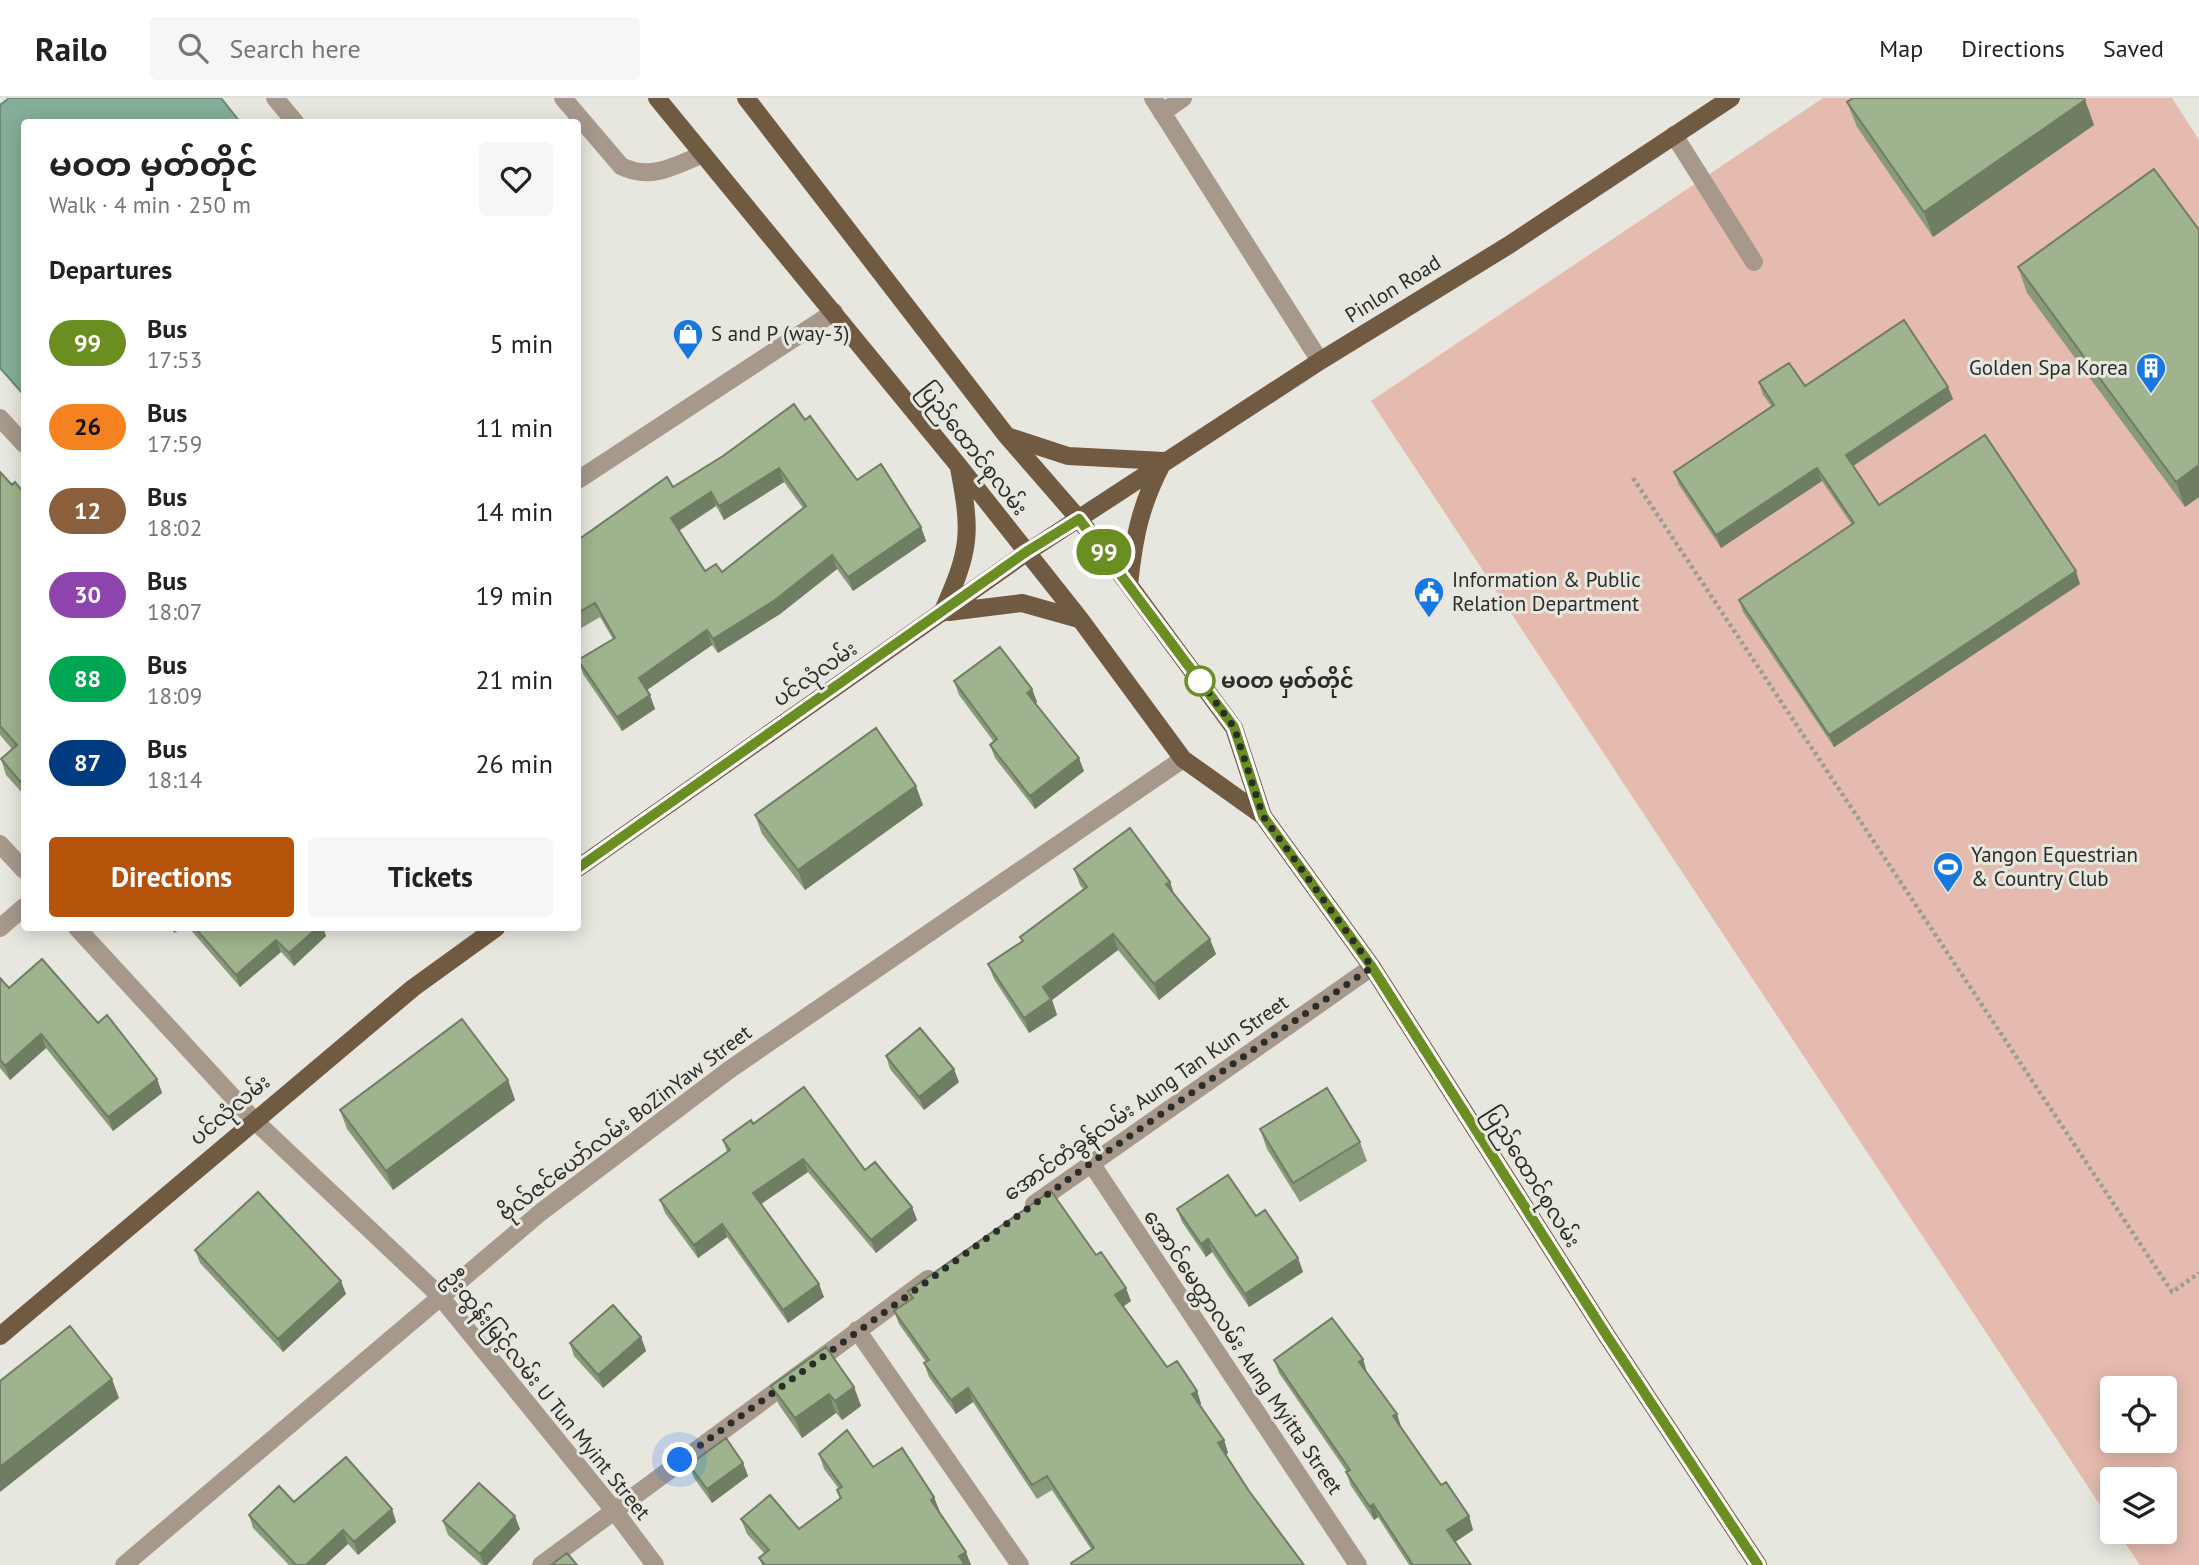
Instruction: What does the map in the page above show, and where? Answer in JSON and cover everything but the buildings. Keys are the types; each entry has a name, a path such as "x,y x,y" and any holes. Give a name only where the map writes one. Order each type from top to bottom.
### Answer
{"main road":[{"name":"ပြည်ထောင်စုလမ်း","path":"657,98 958,465 1080,619 1183,759 1263,816"},
{"name":"ပြည်ထောင်စုလမ်း","path":"746,98 1006,435 1079,519 1234,727 1263,816 1372,967 1607,1336 1758,1565"},
{"name":"Pinlon Road","path":"1079,519 1320,361 1509,245 1731,98"},
{"path":"1006,435 1068,456 1164,461 1145,496 1138,520 1129,585"},
{"path":"958,465 969,520 967,545 942,613 1022,603 1080,619"},
{"name":"ပင်လုံလမ်း","path":"581,866 1026,552 1079,519"},
{"name":"ပင်လုံလမ်း","path":"0,1336 413,988 492,931"}],"street":[{"path":"275,98 292,119"},
{"path":"562,98 580,119"},
{"path":"1183,98 1157,105 1320,361"},
{"path":"581,120 621,166 629,170 656,173 703,154"},
{"path":"1674,135 1754,262"},
{"path":"581,477 834,312"},
{"path":"0,418 21,441"},
{"name":"ဗိုလ်ဇင်ယော်လမ်း BoZinYaw Street","path":"124,1565 439,1295 541,1212 729,1070 1183,759"},
{"path":"0,844 21,867"},
{"path":"0,928 21,910"},
{"name":"ဦးထွန်းမြင့်လမ်း U Tun Myint Street","path":"80,931 254,1120 439,1295 613,1509 655,1565"},
{"name":"အောင်တံခွန်လမ်း Aung Tan Kun Street","path":"1024,1211 1372,967"},
{"name":"အောင်မေတ္တာလမ်း Aung Myitta Street","path":"1091,1163 1358,1565"},
{"path":"541,1565 613,1509 946,1267"},
{"path":"857,1330 1020,1565"}],"path":[{"path":"1633,478 2172,1292 2199,1273"}],"shaded area":[{"path":"9,98 221,98 238,119 21,119 21,392 0,368 0,105"},
{"name":"Yangon Equestrian & Country Club","path":"1823,98 2172,98 2199,140 2199,1565 2140,1565 2126,1544 2177,1544 2177,1467 2100,1467 2100,1505 1371,401"}],"bus line":[{"name":"99","path":"581,866 1026,552 1079,519 1234,727 1263,816 1372,967 1607,1336 1758,1565"}],"place":[{"name":"S and P (way-3)","path":"688,361"},
{"name":"Golden Spa Korea","path":"2151,395"},
{"name":"Information & Public Relation Department","path":"1429,619"},
{"name":"မဝတ မှတ်တိုင်","path":"1200,681"},
{"name":"Yangon Equestrian & Country Club","path":"1948,894"}],"route":[{"path":"680,1460 1091,1163 1372,967 1263,816 1234,727 1200,681"}]}
